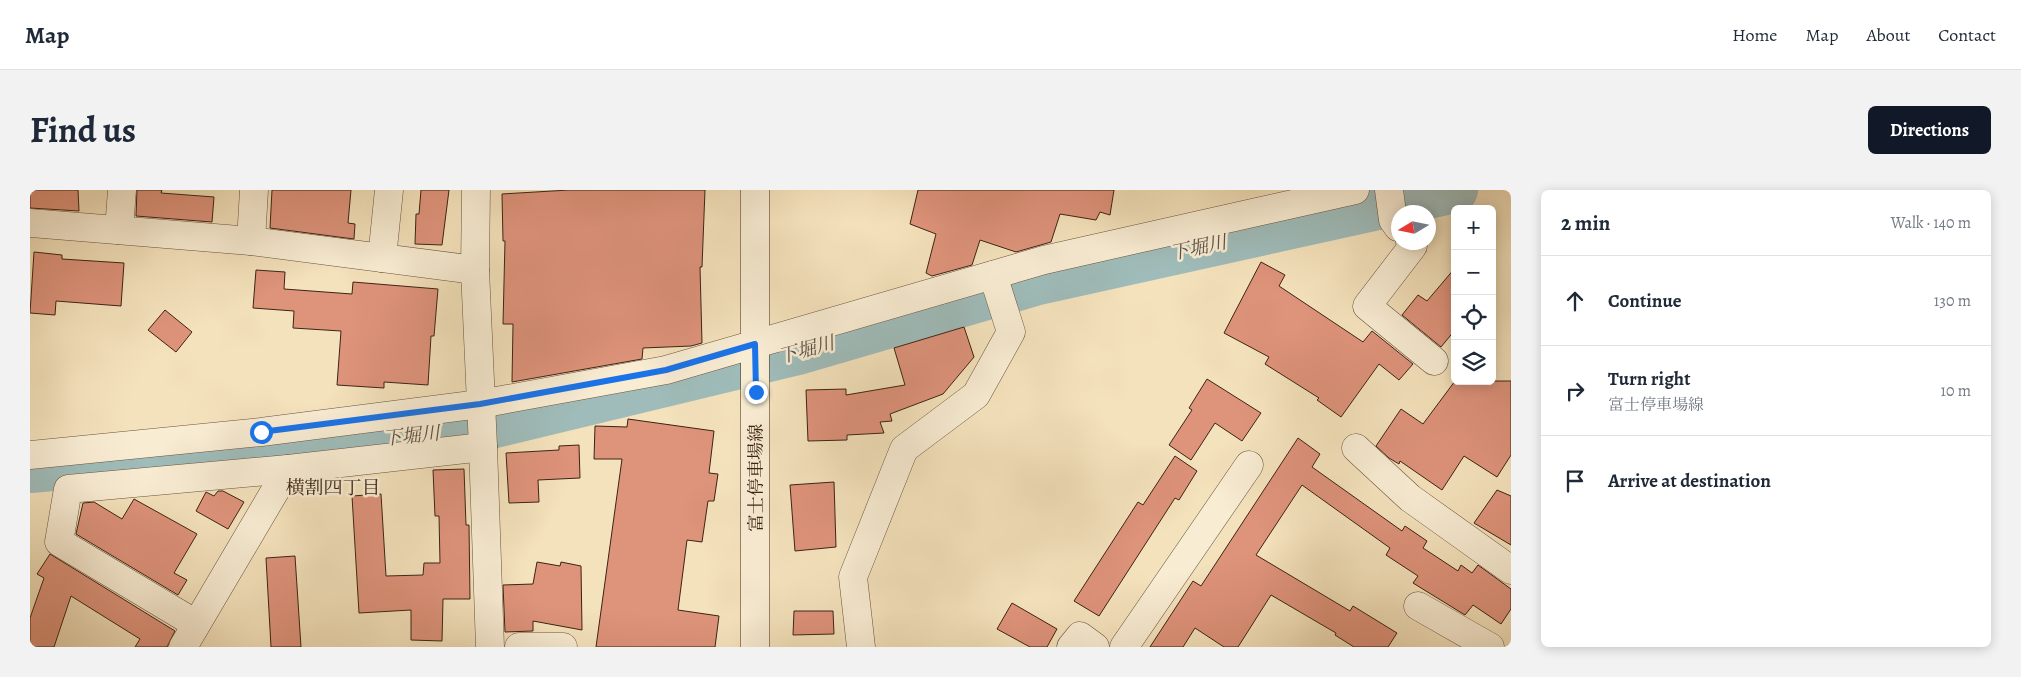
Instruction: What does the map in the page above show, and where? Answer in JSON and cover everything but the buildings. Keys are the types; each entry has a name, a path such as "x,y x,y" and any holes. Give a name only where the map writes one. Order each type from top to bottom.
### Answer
{"street":[{"path":"119,230 122,190"},
{"path":"251,241 254,190"},
{"path":"382,258 389,190"},
{"path":"476,190 474,270 480,404 484,447 490,647"},
{"name":"富士停車場線","path":"754,647 756,190"},
{"path":"30,455 261,432 480,404 666,370 1044,260 1355,190"},
{"path":"1389,190 1392,205"},
{"path":"30,223 251,241 474,270"},
{"path":"1409,250 1367,306 1434,361"},
{"path":"862,647 853,577 904,449 976,395 1011,332 993,276"},
{"path":"288,469 190,635 59,542 68,489 288,469 484,447"},
{"path":"1356,448 1410,498 1511,570"},
{"path":"1124,647 1249,465"},
{"path":"1418,606 1490,647"},
{"path":"1071,647 1080,636 1094,647"},
{"path":"519,647 564,647"}],"waterway":[{"name":"下堀川","path":"30,470 313,445 491,426 798,352 1038,282 1455,190"}],"district":[{"name":"横割四丁目","path":"333,487"}],"route":[{"path":"261,432 480,404 666,370 755,344 756,392"}]}
